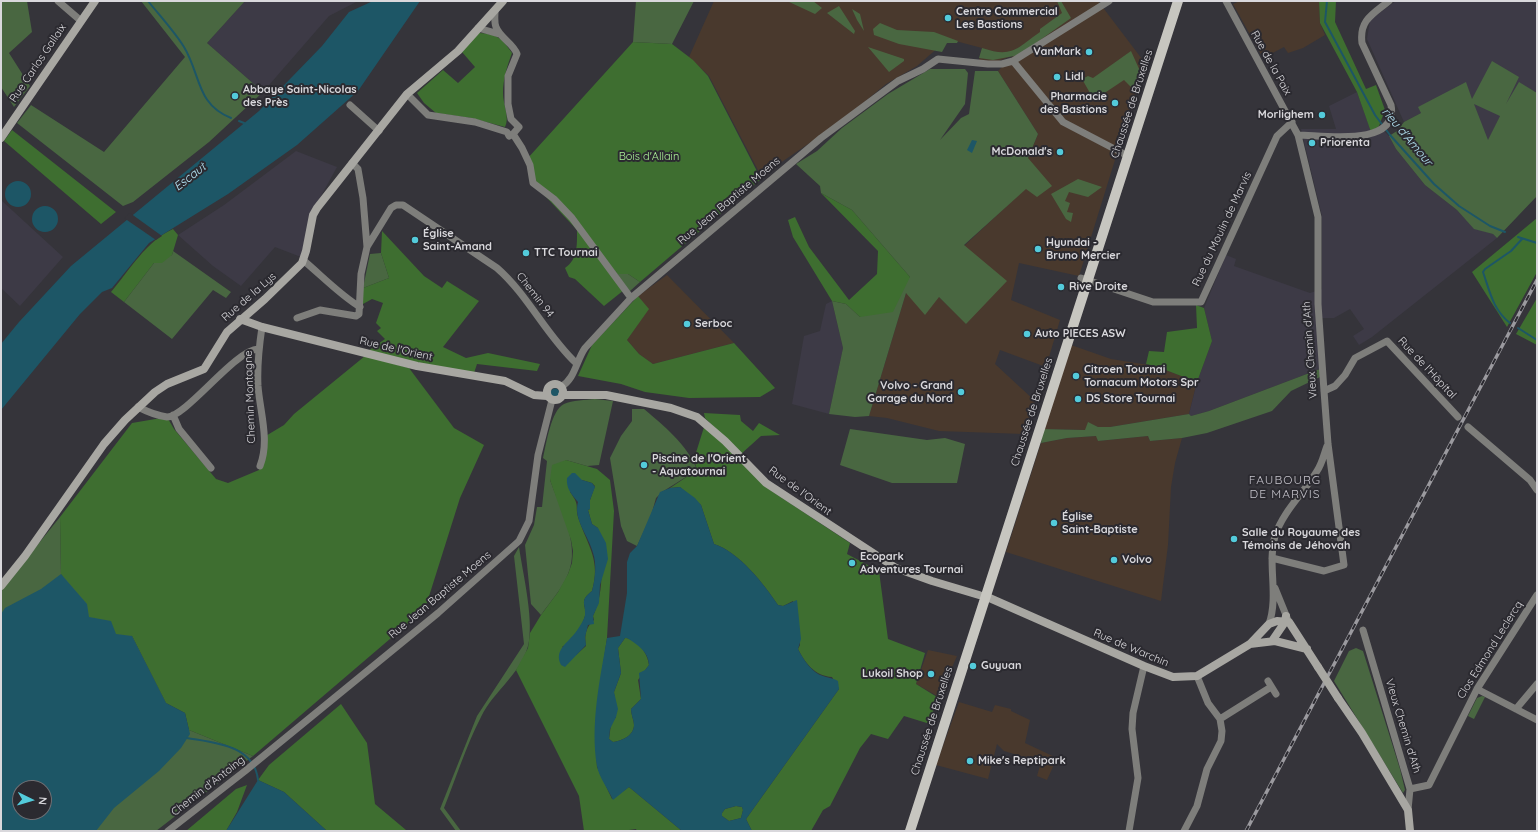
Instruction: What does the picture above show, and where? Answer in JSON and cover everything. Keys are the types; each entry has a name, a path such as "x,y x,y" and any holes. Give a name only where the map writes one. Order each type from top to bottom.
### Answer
{"main road":[{"name":"Chaussée de Bruxelles","path":"903,831 1085,279 1172,1"},
{"name":"Chaussée de Bruxelles","path":"1125,155 1178,1"},
{"name":"Chaussée de Bruxelles","path":"910,831 982,595"}],"street":[{"path":"58,1 80,20"},
{"name":"Rue Carlos Gallaix","path":"1,138 80,20 95,1"},
{"name":"Rue de la Lys","path":"1,586 25,556 104,444 138,407 167,384 196,374 204,369 227,332 295,271 303,260 313,215 352,162 379,131 407,94 458,51 503,1"},
{"path":"1109,1 1013,61 1063,122 1125,155"},
{"name":"Rue de la Paix","path":"1226,1 1298,135"},
{"path":"1298,135 1360,136 1370,135 1384,127 1390,116 1391,105 1362,43 1361,36 1363,26 1368,18 1389,1"},
{"path":"407,94 428,115 475,122 506,131 509,136 514,134 518,127 510,119 508,104 508,76 517,54 515,48 499,34 495,26 495,11"},
{"path":"478,28 499,34"},
{"name":"Rue Jean Baptiste Moens","path":"562,391 571,380 576,363 585,348 631,298 821,138 898,81 923,69 938,59 988,64 1002,64 1013,61"},
{"path":"350,105 379,131"},
{"name":"Rue du Moulin de Marvis","path":"1085,279 1153,302 1201,302 1277,136 1292,122"},
{"path":"514,134 530,166 533,183 554,199 572,218 631,298"},
{"name":"Vieux Chemin d'Ath","path":"1272,558 1324,571 1344,565 1328,444 1324,391 1318,304 1318,217 1298,135"},
{"path":"297,318 320,310 356,316 359,314 362,274 367,247 363,198 358,169 352,162"},
{"name":"Chemin 94","path":"367,247 390,208 396,205 403,206 497,268 510,280 555,339 576,363"},
{"path":"303,260 338,289 346,298 360,307"},
{"name":"Rue de l'Orient","path":"240,319 262,327 407,364 505,381 534,395 550,398"},
{"name":"Chemin Montagne","path":"260,466 263,460 264,437 258,387 258,349 262,327"},
{"name":"Rue de l'Hôpital","path":"1324,391 1335,386 1345,375 1355,358 1387,342 1458,417"},
{"path":"138,407 167,417 172,415 190,402 239,359 254,349 258,349"},
{"path":"556,384 562,391 559,399 550,398 546,391 549,386 556,384"},
{"name":"Rue de l'Orient","path":"562,391 606,395 671,408 697,417 725,441 766,483 880,558 908,573 982,595"},
{"name":"Rue Jean Baptiste Moens","path":"261,758 438,613 519,541 530,521 538,455 550,398"},
{"path":"172,415 178,428 211,468"},
{"path":"1468,427 1530,480 1537,490"},
{"path":"1287,620 1269,624 1274,586 1272,558 1273,548 1279,526 1318,470 1328,444"},
{"path":"1274,586 1287,620 1362,733 1408,810"},
{"name":"Rue de Warchin","path":"982,595 1144,666 1173,677 1197,676 1250,644 1269,624"},
{"name":"Clos Edmond Leclercq","path":"1410,789 1428,785 1477,688 1537,595"},
{"path":"1272,641 1287,620"},
{"name":"Vieux Chemin d'Ath","path":"1363,630 1410,789 1408,810 1410,831"},
{"path":"1250,644 1272,641 1307,650"},
{"path":"1129,831 1138,778 1132,729 1133,713 1144,666"},
{"path":"1184,831 1197,806 1207,769 1221,741 1222,731 1220,719 1208,703 1197,676"},
{"path":"1220,719 1269,684 1276,694"},
{"path":"1516,709 1537,684"},
{"path":"1477,688 1537,720"},
{"name":"Chemin d'Antoing","path":"168,831 261,758"}],"shaded area":[{"path":"245,1 358,1 329,16 263,92 207,43"},
{"path":"714,1 1098,1 1145,63 1079,276 1019,263 1011,300 1060,320 1046,367 1000,350 995,364 1035,401 1024,434 939,431 887,418 869,416 906,293 939,297 967,324 964,246 1026,188 1028,158 1038,134 998,71 1014,55 996,62 979,60 982,48 948,39 917,66 886,84 839,123 761,176 709,76 689,57"},
{"path":"1240,1 1319,1 1320,23 1325,35 1303,48 1288,53 1284,47 1263,58 1233,4"},
{"path":"1396,1 1537,1 1537,93 1519,83 1500,116 1488,141 1419,106 1421,113 1404,122 1367,39 1370,20"},
{"path":"1357,92 1371,131 1379,126 1389,136 1396,149 1425,185 1457,210 1474,228 1493,234 1497,238 1372,337 1359,345 1353,336 1364,329 1350,309 1334,318 1316,318 1320,369 1209,411 1191,416 1189,414 1197,382 1212,341 1204,308 1226,255 1236,259 1234,266 1310,293 1322,289 1322,216 1301,129 1336,129 1329,106"},
{"path":"296,151 337,167 310,216 301,257 275,247 241,286 213,266 178,235 224,205"},
{"path":"1,200 63,257 20,306 1,288"},
{"path":"667,275 734,343 653,364 639,354 627,340 648,309 638,296"},
{"path":"832,301 843,348 829,414 792,404 804,336 820,331 826,304"},
{"path":"1071,345 1111,359 1155,366 1197,382 1189,414 1110,427 1098,427 1088,423 1086,430 1043,429"},
{"path":"1097,436 1098,441 1148,436 1150,441 1182,438 1175,463 1171,487 1168,545 1161,601 1006,552 1041,443 1067,438"},
{"path":"928,650 957,656 939,697 916,684"},
{"path":"959,702 992,712 995,705 1011,709 1011,711 1030,720 1025,743 1057,758 1047,780 1037,776 1041,762 1004,751 997,744 988,779 936,765"}],"green space":[{"path":"1,1 27,1 32,32 9,53 30,86 14,107 1,87"},
{"path":"141,1 245,1 207,43 263,92 209,142 133,202 123,206 17,123 31,105 104,152 185,57"},
{"path":"636,1 694,1 672,44 633,42"},
{"path":"787,1 813,1 822,8 815,14"},
{"path":"1057,1 1061,1 1071,18 1019,55 993,60 979,58 982,48 992,51 1007,52 1025,43 1040,32 1040,29 1062,13"},
{"path":"1319,1 1336,1 1335,22 1366,89 1376,85 1385,110 1379,126 1371,132 1357,92 1320,23"},
{"path":"839,6 855,31 854,34 827,13"},
{"path":"852,9 860,14 864,31 857,20"},
{"path":"880,23 897,30 934,32 958,41 957,43 947,43 942,52 899,44 874,35 873,29"},
{"path":"479,33 490,34 502,40 512,53 508,63 503,88 507,119 505,127 471,118 436,113 424,103 417,93 443,70 458,83 475,67 462,52"},
{"name":"Bois d'Allain","path":"633,42 672,44 693,60 708,76 761,179 640,282 628,274 618,274 606,261 624,290 604,306 575,279 569,277 565,268 575,256 577,246 577,230 533,183 527,159"},
{"path":"868,47 904,59 904,61 889,72"},
{"path":"1131,51 1140,71 1134,90 1124,80 1094,100 1082,79 1088,76 1093,78"},
{"path":"1492,61 1519,77 1506,104 1519,82 1537,93 1537,196 1497,238 1493,234 1474,229 1457,210 1425,185 1396,149 1389,136 1397,131 1404,122 1421,113 1418,107 1466,82 1472,99","holes":["1474,104 1500,116 1488,140"]},
{"path":"930,69 965,69 968,73 965,104 940,140 961,118 969,114 975,71 998,71 1038,134 1028,158 1052,186 1037,197 1026,189 964,245 1007,281 966,324 939,297 925,315 906,293 869,416 855,417 829,414 843,348 832,301 846,304 860,317 910,277 852,210 821,193 820,186 796,164 817,151 842,128 888,94"},
{"path":"12,130 116,212 101,224 4,141"},
{"path":"1078,179 1102,187 1088,197 1069,192 1065,201 1070,203 1067,212 1073,213 1071,222 1066,219 1051,194"},
{"path":"821,193 852,210 910,277 893,312 860,317 846,304 832,301 793,237 788,220 795,217 809,247 849,300 877,274 878,251"},
{"path":"1537,218 1537,272 1507,327 1472,272"},
{"path":"173,229 178,235 172,255 162,263 154,263 124,302 111,292 146,249 163,234"},
{"path":"382,231 424,276 442,288 447,281 479,301 443,347 466,358 488,353 540,364 537,371 477,364 474,373 365,353 385,339 377,331 381,328 376,323 383,303 372,299 363,304 363,288 389,278 381,253"},
{"path":"173,251 231,292 226,298 213,290 172,339 124,302 154,263 172,255"},
{"path":"381,253 389,278 363,288 370,254"},
{"path":"614,269 619,274 628,274 640,282 630,291 627,289"},
{"path":"638,296 649,309 627,340 639,354 653,364 734,343 775,388 760,397 689,398 645,392 621,384 578,376 592,345"},
{"path":"1537,298 1537,345 1516,334"},
{"path":"1196,305 1204,308 1212,341 1197,382 1146,364 1149,351 1164,352 1167,332 1197,328"},
{"path":"365,356 409,368 454,428 484,445 460,498 425,609 253,756 189,730 185,713 166,703 132,636 116,634 110,621 89,617 87,604 61,574 60,517 132,423 167,417 174,429 216,479 228,483 259,470 263,460 264,437 284,425 294,414"},
{"path":"1320,369 1320,377 1291,391 1272,411 1207,433 1182,438 1150,441 1148,436 1098,441 1096,436 1067,438 1041,443 1043,429 1085,430 1088,422 1098,427 1110,427 1189,414 1191,416 1209,411"},
{"path":"595,399 613,401 599,465 587,466 566,460 550,480 564,514 571,539 572,551 571,563 563,585 541,615 531,604 525,545 534,525 537,507 542,507 547,461 543,458 552,420 559,408 564,404 579,400"},
{"path":"632,409 644,409 667,429 688,452 697,470 662,492 656,498 651,516 637,546 627,541 621,526 610,458 621,436 632,421"},
{"path":"704,413 740,415 741,421 753,431 759,423 780,435 761,436 741,454 705,418"},
{"path":"705,424 770,490 850,543 847,554 879,571 888,639 925,653 916,684 937,697 930,724 904,716 888,739 871,734 860,748 830,806 823,810 811,831 752,831 746,819 839,689 832,677 820,674 811,668 798,649 800,645 793,601 783,606 778,605 766,588 742,561 733,554 714,544 701,505 680,487 670,488 697,470 694,459"},
{"path":"850,429 927,440 945,438 965,444 957,483 892,483 840,465"},
{"path":"566,460 597,469 610,480 614,511 607,638 598,699 595,732 597,767 612,799 629,787 682,831 637,831 636,829 622,831 584,831 579,796 516,670 528,648 530,633 558,592 572,563 573,551 571,540 550,480 552,465","holes":["582,480 592,483 595,486 590,500 590,509 588,510 592,524 598,528 602,573 600,595 593,616 594,620 589,625 586,632 586,646 576,655 562,647 576,633 584,620 584,601 592,591 595,571 592,554 579,520 576,503 570,492"]},
{"path":"60,517 61,574 132,636 166,703 189,730 253,756 156,831 1,831 1,590"},
{"path":"519,547 529,607 529,641 526,652 515,672 493,698 481,717 461,762 444,808 461,831 456,831 440,809 477,716 524,644 514,556"},
{"path":"625,638 634,641 642,648 647,656 649,665 638,680 641,699 631,709 634,723 632,732 626,737 613,742 609,739 611,724 616,717 614,692 621,673 618,648"},
{"path":"1356,648 1363,651 1400,769 1405,790 1403,793 1334,681 1349,651"},
{"path":"1482,696 1485,697 1474,719 1468,716 1477,698"},
{"path":"341,704 367,743 375,804 406,830 405,831 327,831 284,792 258,780 269,765"},
{"path":"247,785 237,812 226,831 186,831 236,789"},
{"path":"736,806 742,807 743,810 741,818 729,821 722,816 725,809"}],"water":[{"name":"Escaut","path":"373,1 420,1 358,91 297,145 228,194 149,243 112,288 102,292 80,314 1,410 1,344 19,322 71,266 259,111 322,46 349,12"},
{"path":"972,140 977,141 972,153 967,150"},
{"path":"18,181 27,185 31,194 27,203 18,207 9,203 5,194 9,185"},
{"path":"45,206 54,210 58,219 54,228 45,232 36,228 32,219 36,210"},
{"path":"553,389 557,389 559,393 557,397 553,397 551,395 551,391"},
{"path":"572,473 575,473 582,480 592,483 595,487 590,500 590,509 588,510 592,524 598,528 606,543 608,559 600,585 599,603 593,616 594,624 588,625 585,637 586,645 565,667 561,665 559,654 575,634 584,619 584,600 592,591 595,572 593,553 579,522 577,509 578,502 571,494 567,485 567,478"},
{"path":"680,487 695,498 701,505 714,544 733,554 742,561 766,588 778,605 783,606 797,600 801,639 798,649 805,661 815,672 838,681 839,689 746,819 752,831 682,831 629,787 613,800 597,766 595,750 595,718 607,638 620,636 627,593 627,562 630,553 637,546 660,492 670,488","holes":["625,638 642,649 647,656 649,665 645,670 639,673 641,699 631,709 634,723 632,732 626,737 613,742 609,739 610,729 618,709 614,692 621,673 618,648","736,806 742,807 743,810 741,818 729,821 722,816 725,809"]},
{"path":"61,574 87,604 89,617 111,621 116,634 132,636 166,703 185,713 190,734 181,748 159,771 114,808 96,831 1,831 1,614 5,608 41,589"},
{"path":"258,780 284,792 327,831 226,831"}],"pier":[{"path":"130,213 162,236 156,240 124,218"}],"waterway":[{"path":"148,1 184,47 205,97 211,105 231,118"},
{"name":"rieu d'Amour","path":"1327,1 1325,22 1375,115 1390,135 1434,184 1459,206 1490,226 1505,232"},
{"path":"239,121 244,123"},
{"name":"rieu d'Amour","path":"1518,237 1537,243"},
{"path":"1510,323 1504,318 1496,306 1483,272 1511,251 1522,239"},
{"path":"1518,328 1537,340"},
{"path":"187,738 221,744 241,753 249,759 255,768 258,780"}],"railway":[{"path":"1246,831 1537,280"}],"place":[{"name":"Centre Commercial Les Bastions","path":"948,18"},
{"name":"VanMark","path":"1089,52"},
{"name":"Lidl","path":"1057,77"},
{"name":"Abbaye Saint-Nicolas des Près","path":"235,96"},
{"name":"Pharmacie des Bastions","path":"1115,103"},
{"name":"Morlighem","path":"1322,115"},
{"name":"Priorenta","path":"1312,143"},
{"name":"McDonald's","path":"1060,152"},
{"name":"Église Saint-Amand","path":"415,240"},
{"name":"Hyundai - Bruno Mercier","path":"1038,249"},
{"name":"TTC Tournai","path":"526,253"},
{"name":"Rive Droite","path":"1061,287"},
{"name":"Serboc","path":"687,324"},
{"name":"Auto PIECES ASW","path":"1027,334"},
{"name":"Citroen Tournai Tornacum Motors Spr","path":"1076,376"},
{"name":"Volvo - Grand Garage du Nord","path":"961,392"},
{"name":"DS Store Tournai","path":"1078,399"},
{"name":"Piscine de l'Orient - Aquatournai","path":"644,465"},
{"name":"Église Saint-Baptiste","path":"1054,523"},
{"name":"Salle du Royaume des Témoins de Jéhovah","path":"1234,539"},
{"name":"Volvo","path":"1114,560"},
{"name":"Ecopark Adventures Tournai","path":"852,563"},
{"name":"Guyuan","path":"973,666"},
{"name":"Lukoil Shop","path":"931,674"},
{"name":"Mike's Reptipark","path":"970,761"}],"district":[{"name":"FAUBOURG DE MARVIS","path":"1285,487"}]}
